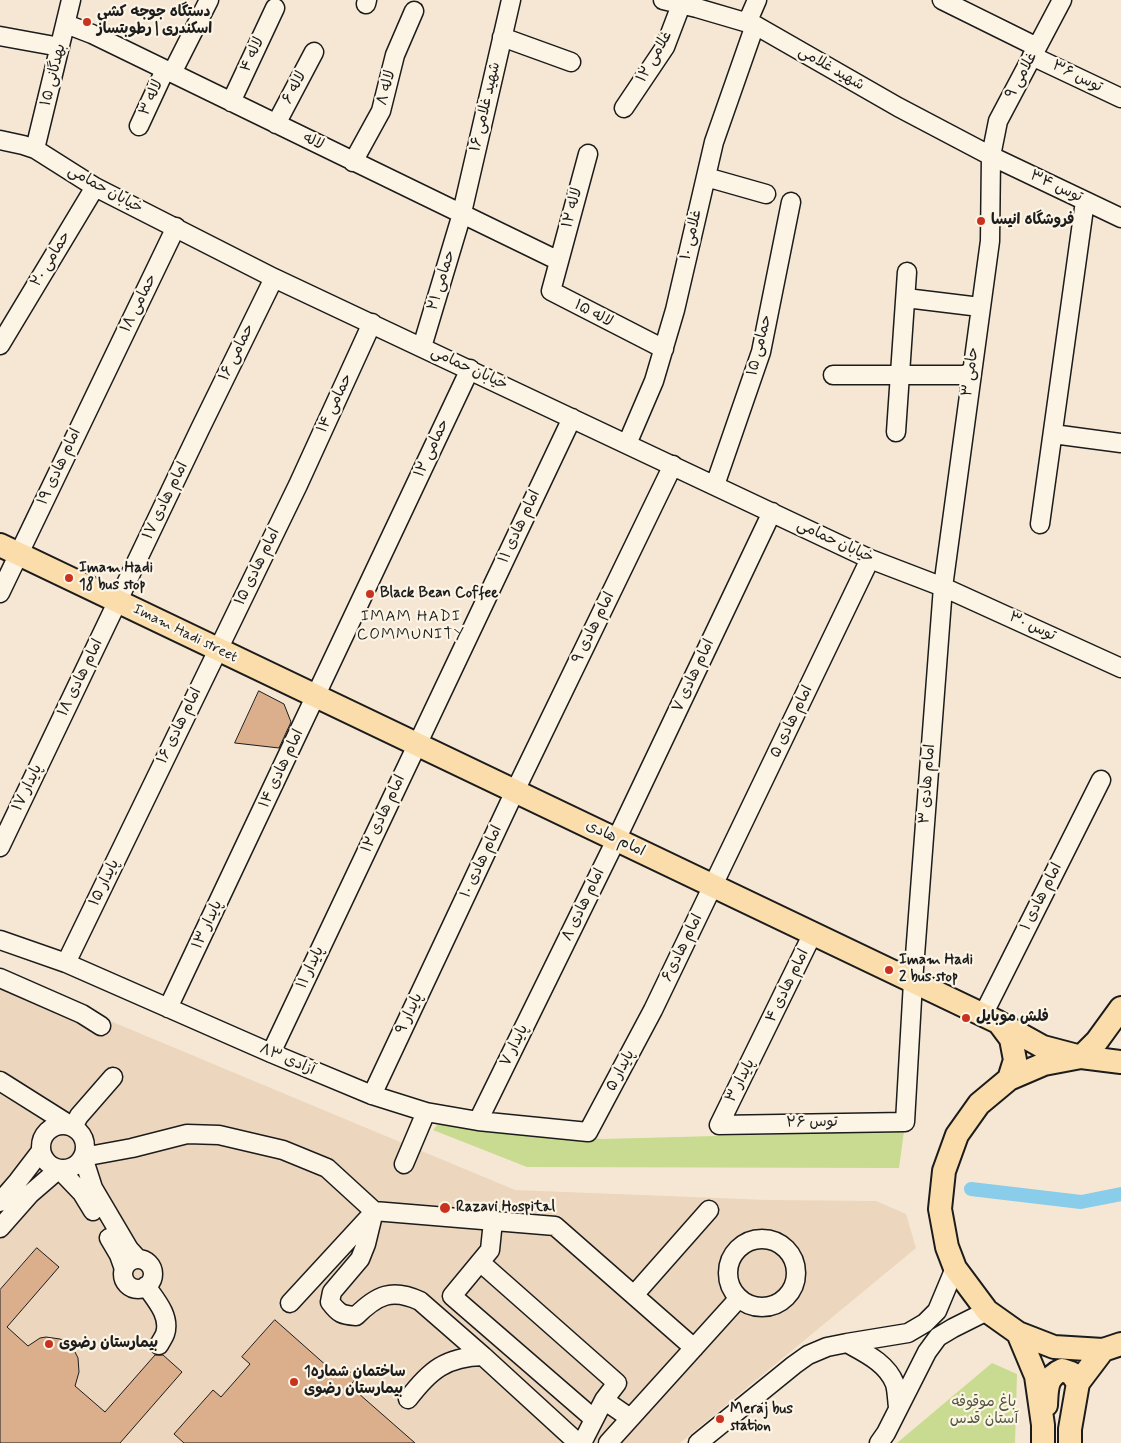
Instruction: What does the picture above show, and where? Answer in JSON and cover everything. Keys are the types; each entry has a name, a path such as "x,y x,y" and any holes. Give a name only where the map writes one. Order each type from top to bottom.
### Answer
{"main road":[{"name":"Imam Hadi street","path":"9,549 316,696"},
{"name":"امام هادی","path":"316,696 991,1018 1044,1047 1081,1057"},
{"path":"1081,1057 1098,1042 1121,1008"},
{"path":"991,1018 1011,1039 1014,1060 1009,1080"},
{"path":"1112,1347 1054,1347 1018,1333 987,1311 955,1268 947,1247 940,1209 944,1171 957,1135 979,1104 1009,1080 1044,1064 1081,1057 1121,1062"},
{"path":"1018,1333 1036,1376 1043,1434"},
{"path":"1070,1443 1070,1429 1078,1384 1112,1347"},
{"path":"1043,1434 1048,1383 1054,1374 1062,1370 1071,1373 1078,1384"}],"street":[{"name":"بهدگانی ۱۵","path":"35,149 71,0"},
{"name":"لاله ۳","path":"139,126 209,0"},
{"name":"شهید غلامی ۱۶","path":"462,215 511,0"},
{"name":"شهید غلامی","path":"663,0 751,24 898,107 991,156"},
{"name":"غلامی ۱۰","path":"627,444 654,381 664,349 675,310 714,142 757,0"},
{"name":"توس ۳۶","path":"942,0 1121,98"},
{"name":"غلامی ۹","path":"991,156 998,121 1062,0"},
{"name":"غلامی ۱۲","path":"624,108 665,47 681,5"},
{"name":"لاله ۴","path":"231,102 275,8"},
{"name":"لاله ۸","path":"353,162 381,111 395,55 414,10"},
{"name":"لاله","path":"66,24 92,34 559,262"},
{"path":"0,36 60,47"},
{"path":"502,37 571,62"},
{"name":"لاله ۶","path":"276,124 314,52"},
{"name":"خیابان حمامی","path":"0,140 35,149 95,187 274,278 870,558 944,586"},
{"name":"لاله ۱۲","path":"559,262 588,154"},
{"name":"توس ۳۴","path":"991,156 1121,218"},
{"name":"حامی ۳","path":"944,586 971,372 990,241 991,156"},
{"path":"706,177 766,194"},
{"name":"حمامی ۲۰","path":"4,339 95,187"},
{"path":"1040,524 1085,201"},
{"name":"حمامی ۱۵","path":"716,486 761,352 791,202"},
{"name":"حمامی ۲۱","path":"422,347 462,215"},
{"name":"حمامی ۱۸","path":"101,381 176,227"},
{"name":"لاله ۱۵","path":"559,262 551,291 664,349"},
{"path":"896,432 907,272"},
{"name":"حمامی ۱۶","path":"200,428 274,278"},
{"path":"906,298 980,307"},
{"name":"حمامی ۱۴","path":"298,485 372,324"},
{"name":"حمامی ۱۲","path":"316,696 470,369"},
{"path":"833,375 900,376 964,374 971,372"},
{"name":"امام هادی ۱۹","path":"0,593 9,549 101,381"},
{"name":"امام هادی ۱۱","path":"417,744 572,418"},
{"name":"امام هادی ۱۷","path":"118,601 200,428"},
{"path":"1053,434 1121,443"},
{"name":"امام هادی ۹","path":"515,791 673,466"},
{"name":"امام هادی ۱۵","path":"217,649 298,485"},
{"name":"امام هادی ۷","path":"616,840 772,512"},
{"name":"امام هادی ۵","path":"714,886 870,558"},
{"name":"توس ۳۰","path":"944,586 1121,668"},
{"name":"امام هادی ۳","path":"905,1122 913,982 944,586"},
{"name":"امام هادی ۱۸","path":"44,756 118,601"},
{"name":"امام هادی ۱۶","path":"144,802 217,649"},
{"name":"امام هادی ۱۴","path":"248,841 316,696"},
{"name":"امام هادی ۱۲","path":"351,884 417,744"},
{"name":"پایدار ۱۷","path":"0,847 44,756"},
{"name":"امام هادی ۱","path":"991,1018 1101,780"},
{"name":"امام هادی ۱۰","path":"448,933 515,791"},
{"name":"پایدار ۱۵","path":"66,963 144,802"},
{"name":"امام هادی ۸","path":"552,970 616,840"},
{"name":"پایدار ۱۳","path":"168,1008 248,841"},
{"name":"پایدار ۱۱","path":"271,1053 351,884"},
{"name":"امام هادی۶","path":"653,1010 714,886"},
{"name":"پایدار ۹","path":"372,1095 448,933"},
{"name":"امام هادی ۴","path":"763,1038 813,934"},
{"name":"آزادی ۸۳","path":"0,940 66,963 424,1118 478,1121 588,1132"},
{"name":"پایدار ۷","path":"478,1121 552,970"},
{"path":"0,978 82,1014 101,1026"},
{"name":"پایدار ۵","path":"588,1132 653,1010"},
{"name":"پایدار ۳","path":"719,1125 763,1038"},
{"path":"76,1130 79,1116 114,1077"},
{"path":"0,1081 26,1097 76,1130 83,1137 85,1151 83,1157 73,1167 59,1169 47,1163 41,1147 40,1127 35,1111 26,1097"},
{"path":"404,1164 424,1118"},
{"name":"توس ۲۶","path":"719,1125 905,1122"},
{"path":"0,1202 18,1182 41,1147 43,1137 53,1127 66,1125 104,1143 132,1148"},
{"path":"83,1157 132,1148 187,1134 219,1135 283,1150 327,1168 374,1211 555,1226 694,1348"},
{"path":"59,1169 82,1194 120,1255 131,1264 147,1262 152,1270 152,1279 146,1286 137,1289 129,1286 124,1278 131,1264 129,1249 92,1188 83,1157"},
{"path":"0,1228 30,1194 59,1169"},
{"path":"634,1296 709,1210"},
{"path":"290,1303 374,1211"},
{"path":"374,1211 366,1244 360,1259 332,1292 330,1302 336,1311 344,1316 356,1316 379,1297 392,1295 407,1296 420,1301 578,1443"},
{"path":"493,1221 490,1250 452,1296 594,1420"},
{"path":"480,1262 617,1383 604,1400 582,1443"},
{"path":"698,1443 808,1355 847,1343 908,1333 926,1323 937,1311 955,1268"},
{"path":"146,1286 160,1305 166,1320 166,1334 159,1344"},
{"path":"608,1443 738,1298"},
{"path":"879,1443 886,1433 927,1352 938,1337 987,1311"},
{"path":"847,1343 872,1356 885,1368 894,1383 898,1407"},
{"path":"408,1398 423,1380 448,1362 466,1357 483,1356"},
{"path":"604,1400 630,1418"}],"shaded area":[{"name":"Razavi Hospital","path":"0,975 515,1190 768,1200 876,1201 906,1214 916,1248 680,1443 0,1443"}],"green space":[{"path":"438,1124 603,1139 904,1131 899,1168 527,1167 433,1130"},
{"name":"باغ موقوفه آستان قدس","path":"992,1363 1017,1374 1015,1443 897,1443"}],"building":[{"path":"259,691 284,704 291,722 279,748 235,743"},
{"name":"بیمارستان رضوی","path":"37,1248 59,1267 7,1327 28,1346 40,1338 46,1337 66,1342 78,1358 79,1372 75,1386 105,1412 155,1355 163,1355 182,1372 120,1443 0,1443 0,1290"},
{"name":"ساختمان شماره1 بیمارستان رضوی","path":"275,1320 337,1375 344,1367 357,1377 350,1386 415,1443 184,1443 174,1434 213,1390 221,1397 250,1364 242,1357"}],"waterway":[{"path":"971,1189 1081,1202 1121,1194"}],"place":[{"name":"دستگاه جوجه کشی اسکندری | رطوبتساز","path":"87,22"},
{"name":"فروشگاه انیسا","path":"981,221"},
{"name":"Imam Hadi 18 bus stop","path":"69,578"},
{"name":"Black Bean Coffee","path":"370,594"},
{"name":"Imam Hadi 2 bus stop","path":"889,970"},
{"name":"فلش موبایل","path":"966,1018"},
{"name":"Razavi Hospital","path":"445,1208"},
{"name":"بیمارستان رضوی","path":"49,1344"},
{"name":"ساختمان شماره1 بیمارستان رضوی","path":"294,1382"},
{"name":"Meraj bus station","path":"720,1419"}],"district":[{"name":"IMAM HADI COMMUNITY","path":"411,627"}]}
